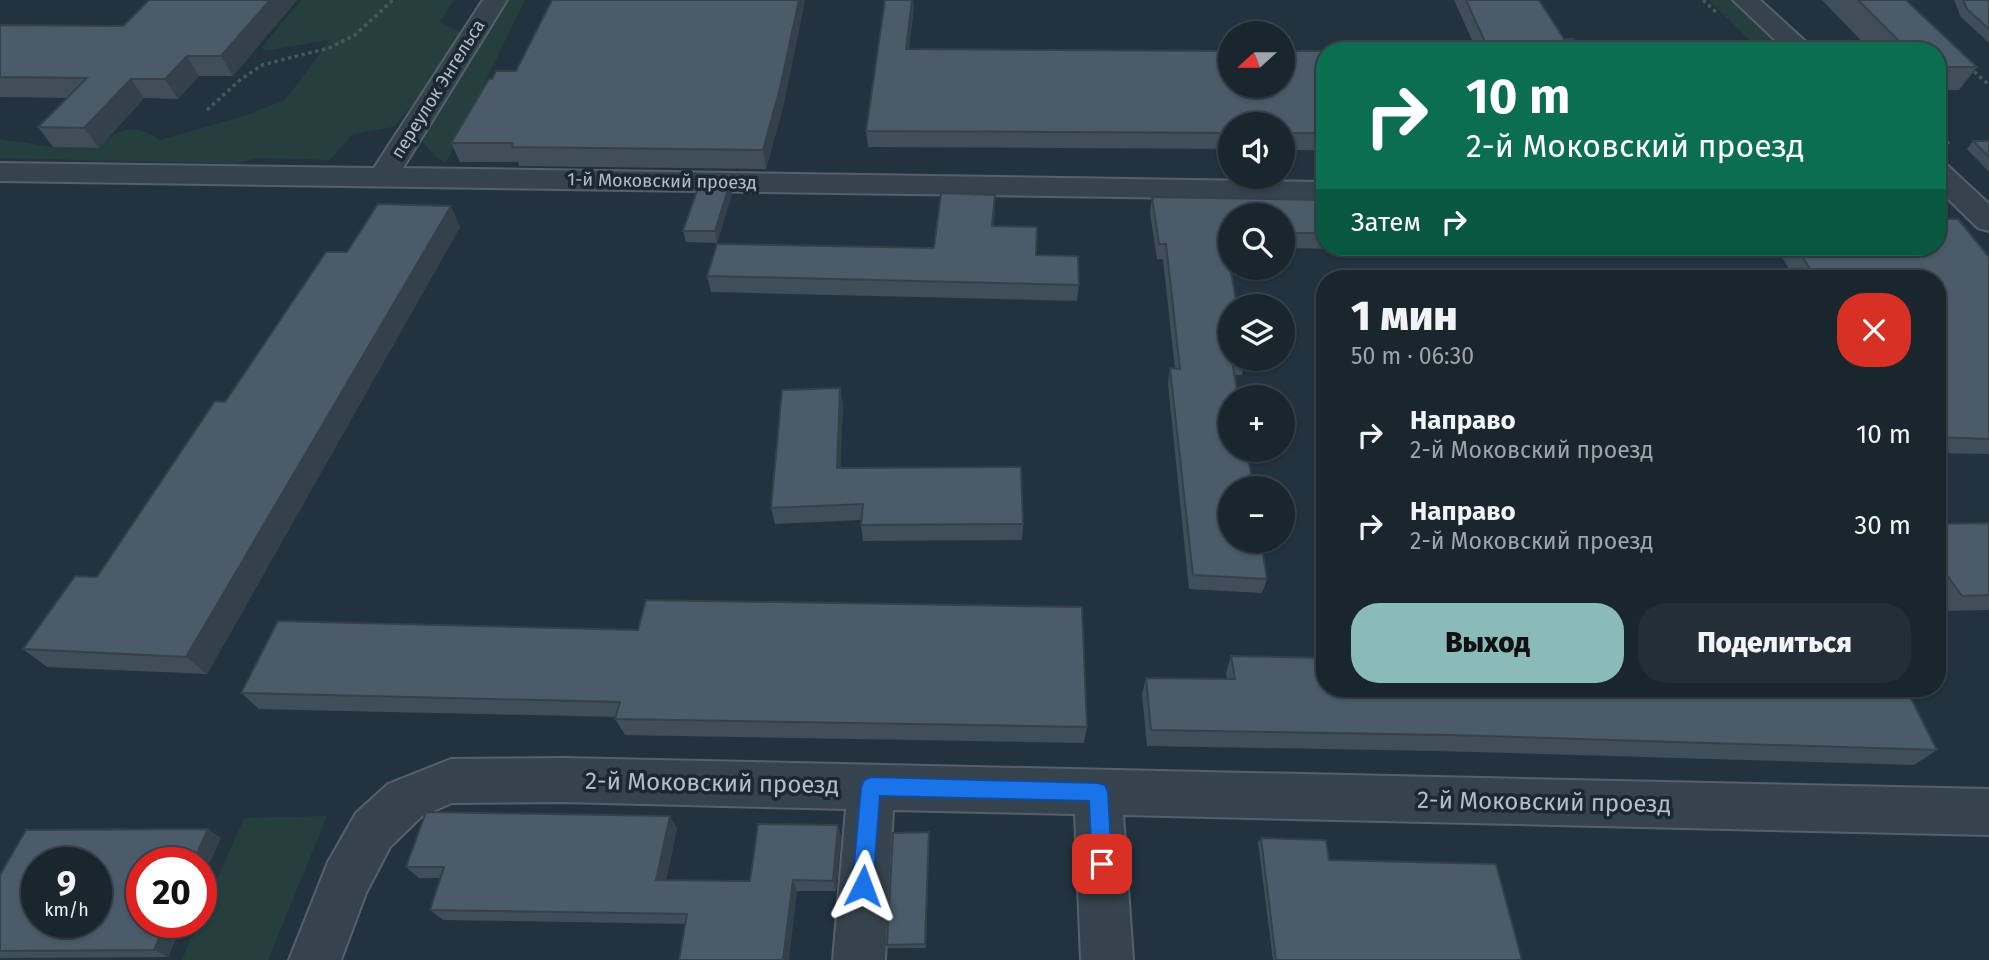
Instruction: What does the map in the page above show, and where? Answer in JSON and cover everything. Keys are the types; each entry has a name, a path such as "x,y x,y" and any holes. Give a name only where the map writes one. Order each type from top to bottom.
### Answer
{"street":[{"name":"переулок Энгельса","path":"382,178 495,0"},
{"path":"1745,0 1793,42"},
{"name":"1-й Моковский проезд","path":"0,172 1020,184 1316,191"},
{"path":"1946,180 1981,213"},
{"path":"1946,207 1981,213"},
{"name":"2-й Моковский проезд","path":"315,960 346,880 373,830 405,800 451,781 577,780 1989,812"},
{"path":"859,960 871,787"},
{"path":"1098,792 1107,960"}],"path":[{"path":"206,110 261,65 329,48 355,35 393,0"},
{"path":"1964,61 1989,85"}],"green space":[{"path":"301,0 454,0 439,22 462,33 431,84 393,127 353,134 330,160 258,158 237,164 0,158 0,139 53,147 98,148 120,132 135,130 160,140 244,116 285,100 330,40 264,51 262,47"},
{"path":"507,0 525,0 446,163 434,156 423,142 429,124"},
{"path":"1708,0 1731,0 1778,42 1752,42"},
{"path":"327,816 268,960 182,960 191,938 217,938 217,880 244,818"}],"building":[{"path":"149,0 270,0 221,56 187,56 165,79 131,79 84,128 38,127 87,78 0,77 0,25 123,26"},
{"path":"552,0 799,0 763,150 512,147 513,143 451,143 496,71 516,71"},
{"path":"885,0 912,0 906,49 1218,51 1218,98 1295,98 1295,51 1316,51 1316,133 1295,133 1295,112 1218,112 1218,133 866,131"},
{"path":"1466,0 1539,0 1564,39 1574,39 1576,42 1485,42"},
{"path":"1858,0 1906,0 1977,67 1946,67 1946,42 1900,42"},
{"path":"1963,0 1989,0 1989,29 1967,9"},
{"path":"1973,141 1989,141 1989,157"},
{"path":"700,182 730,183 715,231 683,231"},
{"path":"941,193 995,195 992,226 1037,227 1036,255 1078,256 1079,285 707,276 717,244 934,248"},
{"path":"1152,197 1316,200 1316,233 1295,233 1295,203 1218,203 1218,280 1232,280 1235,294 1218,294 1218,371 1234,371 1236,385 1218,385 1218,462 1249,462 1251,476 1218,476 1218,553 1263,553 1267,579 1193,575 1170,368 1180,369 1166,244 1159,244"},
{"path":"378,204 451,206 186,657 23,649 75,576 97,577 215,401 225,402 326,252 347,252"},
{"path":"1946,219 1958,219 1989,257 1989,439 1946,437 1946,270 1811,270 1802,256 1946,256"},
{"path":"840,388 837,468 1021,467 1023,524 861,525 863,504 771,508 782,390"},
{"path":"1989,523 1989,595 1962,596 1946,574 1946,524"},
{"path":"646,600 1082,607 1087,727 615,719 620,702 241,693 278,621 638,630"},
{"path":"1231,656 1316,658 1316,697 1910,697 1937,750 1449,735 1151,730 1146,678 1235,679"},
{"path":"426,812 670,816 656,880 750,881 758,824 838,825 833,881 793,880 783,960 679,960 687,914 430,910 444,867 406,867"},
{"path":"208,829 200,847 126,847 126,938 159,938 154,950 0,951 0,875 26,830"},
{"path":"929,832 925,944 887,945 893,833"},
{"path":"1261,838 1326,840 1329,860 1496,864 1522,960 1276,960"}],"route":[{"path":"863,886 871,787 1098,792 1102,864"}]}
